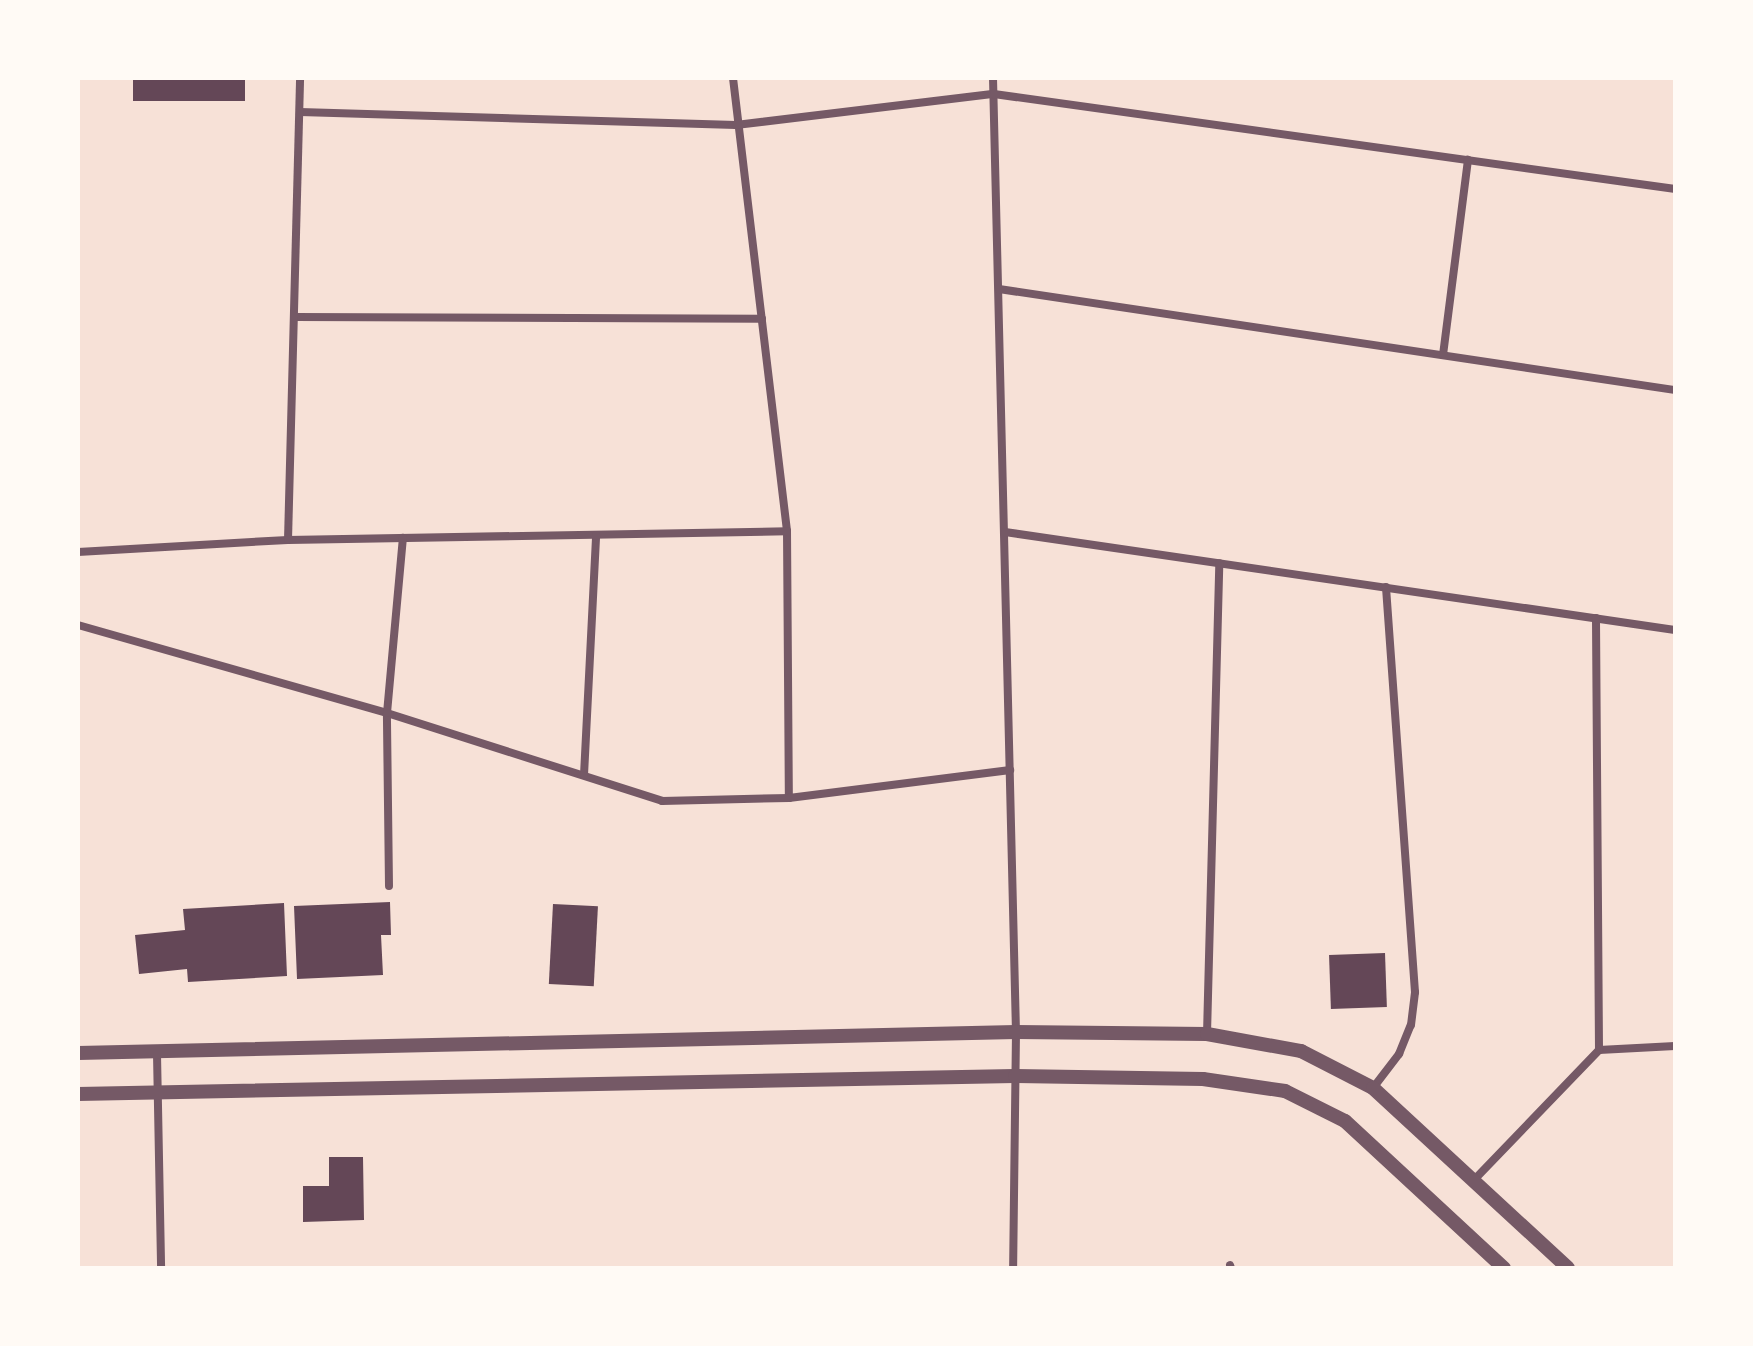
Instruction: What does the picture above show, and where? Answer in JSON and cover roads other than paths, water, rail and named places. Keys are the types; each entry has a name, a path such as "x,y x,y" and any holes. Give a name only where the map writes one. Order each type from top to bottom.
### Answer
{"street":[{"path":"288,540 300,78"},
{"path":"733,78 736,125 787,531 789,798"},
{"path":"993,78 1016,1032 1013,1268"},
{"path":"300,112 736,125 994,94 1675,189"},
{"path":"1443,355 1468,160"},
{"path":"999,289 1675,390"},
{"path":"295,317 762,319"},
{"path":"78,552 288,540 787,531"},
{"path":"1005,532 1675,630"},
{"path":"584,775 596,535"},
{"path":"389,886 387,713 403,538"},
{"path":"1207,1034 1219,563"},
{"path":"1373,1088 1399,1054 1411,1025 1415,992 1386,587"},
{"path":"1596,618 1599,1050"},
{"path":"78,625 387,713 662,801 789,798 1010,770"},
{"path":"78,1053 157,1054 1016,1032 1207,1034 1301,1051 1373,1088 1568,1268"},
{"path":"1473,1181 1599,1050 1675,1046"},
{"path":"157,1054 161,1268"},
{"path":"78,1094 1015,1076 1203,1079 1285,1091 1345,1121 1504,1268"}]}
